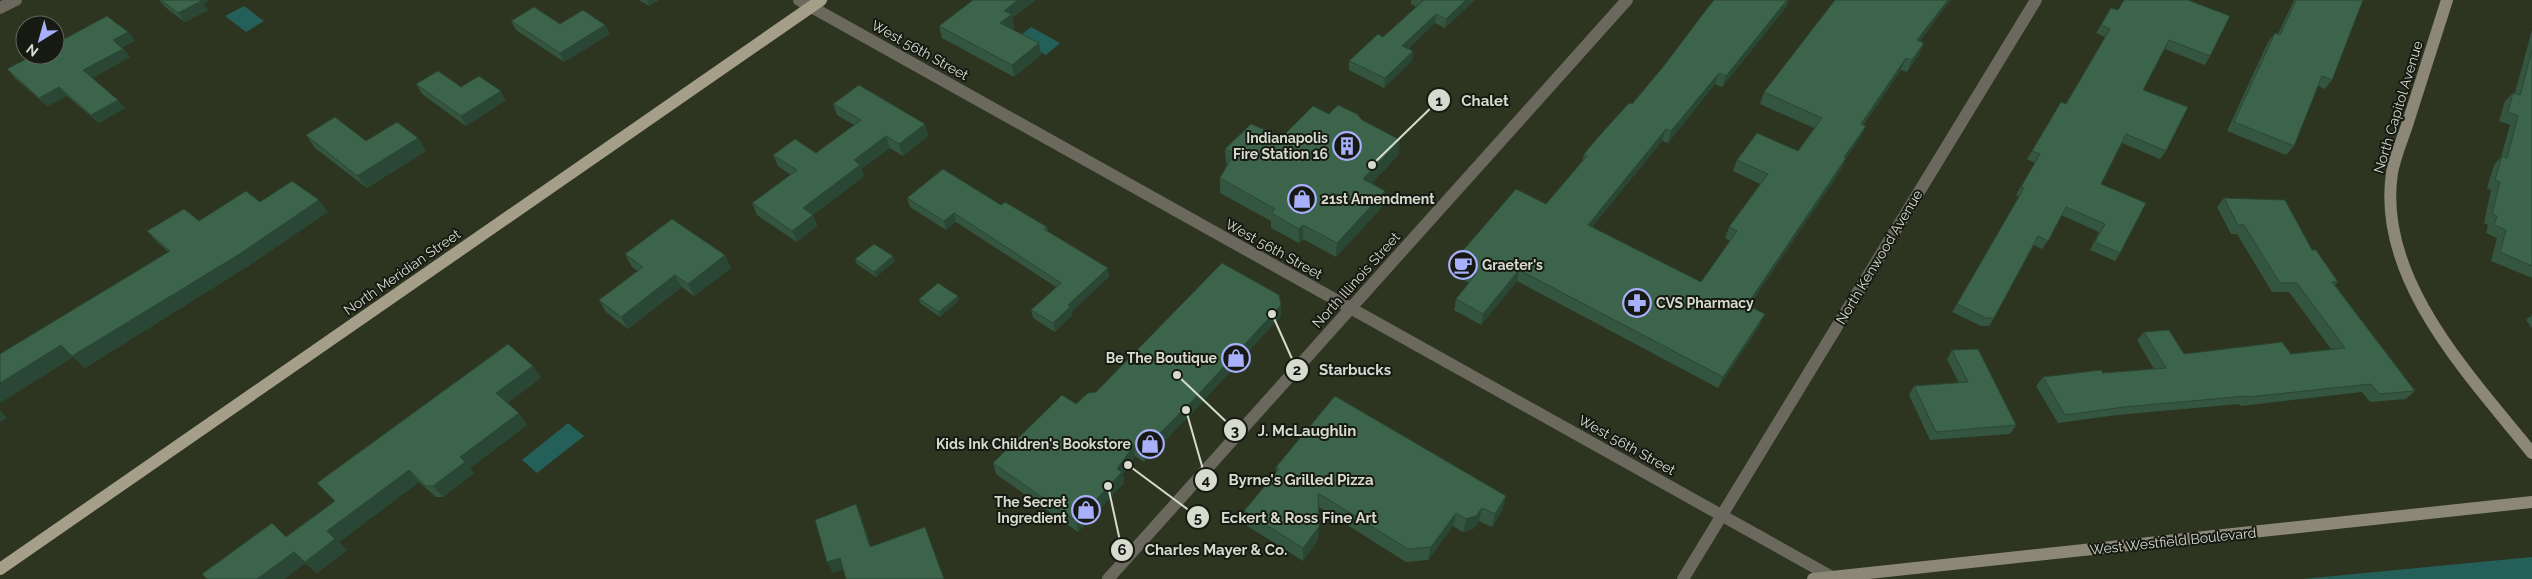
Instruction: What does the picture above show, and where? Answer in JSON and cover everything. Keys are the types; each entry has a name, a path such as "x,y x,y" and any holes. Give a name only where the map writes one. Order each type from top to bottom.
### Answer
{"main road":[{"name":"North Capitol Avenue","path":"2447,0 2392,174 2389,194 2393,234 2407,276 2434,328 2532,453"},
{"name":"North Meridian Street","path":"0,569 816,3"},
{"name":"West Westfield Boulevard","path":"1813,579 2532,502"}],"street":[{"path":"0,8 16,0"},
{"name":"West 56th Street","path":"799,0 816,3 1350,309 1722,515"},
{"name":"North Illinois Street","path":"1108,579 1627,0"},
{"name":"North Kenwood Avenue","path":"1683,579 2036,0"},
{"path":"1722,515 1832,577"}],"water":[{"path":"244,6 264,21 246,32 225,16"},
{"path":"1031,27 1060,43 1046,55 1016,39"},
{"path":"568,423 584,436 537,473 522,460"},
{"path":"2532,557 2532,579 2302,579"}],"building":[{"path":"161,0 200,0 201,1 178,13"},
{"path":"973,0 1018,0 1004,11 1012,14 1000,23 1039,43 1012,65 939,26"},
{"path":"1421,0 1466,0 1446,19 1436,14 1402,46 1413,51 1385,78 1349,61 1378,34 1383,37 1423,1"},
{"path":"1714,0 1787,0 1726,76 1719,73 1671,131 1666,129 1588,225 1701,282 1737,231 1729,227 1768,174 1737,160 1757,133 1798,151 1822,118 1764,92 1835,0 1948,0 1917,40 1924,43 1912,60 1906,58 1861,124 1866,126 1844,157 1846,158 1747,305 1765,314 1723,377 1519,270 1483,314 1456,299 1476,274 1453,262 1516,189 1546,204 1587,156 1584,154 1600,135 1629,103 1632,104 1663,67"},
{"path":"2124,0 2188,0 2230,16 2210,56 2169,40 2143,90 2188,107 2166,151 2126,134 2101,184 2146,203 2120,253 2095,242 2105,224 2066,207 2048,241 2038,236 1994,318 1986,318 1957,304 2024,188 2021,187 2040,154 2032,151 2061,102 2066,104 2110,29 2101,25 2111,8 2118,10"},
{"path":"2296,0 2363,0 2332,80 2322,76 2294,146 2234,122 2275,33 2280,35"},
{"path":"534,7 560,24 583,10 605,25 560,53 511,21"},
{"path":"107,16 128,32 113,40 123,49 83,70 118,100 91,115 59,87 39,98 7,69 15,65 65,65 65,39"},
{"path":"2532,50 2532,266 2500,252 2506,230 2494,225 2497,216 2492,214 2500,182 2495,180 2502,156 2507,158 2518,116 2508,112 2513,93 2520,95"},
{"path":"438,71 461,87 479,76 501,91 461,116 416,84"},
{"path":"859,85 925,124 899,144 886,136 854,160 860,165 803,208 813,215 792,231 752,203 797,170 773,155 795,139 816,153 861,120 833,104"},
{"path":"1338,105 1357,114 1362,120 1400,140 1363,179 1385,191 1337,243 1303,225 1299,229 1271,213 1275,209 1220,178 1234,153 1225,149 1251,124 1282,137 1313,106 1329,114"},
{"path":"335,117 366,141 397,122 418,138 357,176 306,135"},
{"path":"943,169 1001,205 1005,202 1047,227 1044,229 1108,268 1068,305 1070,307 1053,323 1031,310 1061,283 954,213 944,221 907,198"},
{"path":"292,181 319,200 238,255 72,356 61,345 0,383 0,354 170,251 147,231 184,209 199,221 246,191 260,202"},
{"path":"2224,198 2285,200 2312,250 2316,250 2338,282 2332,282 2415,391 2379,394 2371,384 2249,397 2124,407 2065,415 2043,377 2101,370 2103,373 2166,368 2144,332 2169,330 2184,354 2282,342 2291,354 2345,348 2297,283 2280,283 2244,225 2238,225"},
{"path":"672,219 725,255 688,284 675,275 621,317 599,300 643,267 625,254"},
{"path":"874,244 893,256 874,272 855,259"},
{"path":"1222,263 1279,295 1281,305 1195,398 1143,450 1134,445 1117,469 1122,472 1076,521 993,463 1062,395 1076,404 1088,393 1096,392"},
{"path":"938,283 958,296 939,312 919,299"},
{"path":"508,344 533,366 496,393 519,413 460,457 465,462 433,486 426,486 409,470 327,531 335,539 305,562 294,552 257,579 207,579 202,574 272,523 286,537 335,501 317,483"},
{"path":"1978,349 2016,425 1936,432 1914,386 1968,382 1952,350"},
{"path":"1335,396 1506,496 1495,514 1482,508 1476,516 1466,519 1456,513 1431,547 1408,549 1318,493 1319,527 1303,548 1244,511 1279,469 1276,467"},
{"path":"856,504 870,547 925,527 944,579 846,579 840,558 827,562 815,520"}],"place":[{"name":"Indianapolis Fire Station 16","path":"1347,146"},
{"name":"Chalet","path":"1372,165"},
{"name":"21st Amendment","path":"1302,199"},
{"name":"Graeter's","path":"1463,265"},
{"name":"CVS Pharmacy","path":"1637,303"},
{"name":"Starbucks","path":"1272,314"},
{"name":"Be The Boutique","path":"1236,358"},
{"name":"J. McLaughlin","path":"1177,375"},
{"name":"Byrne's Grilled Pizza","path":"1186,410"},
{"name":"Kids Ink Children's Bookstore","path":"1150,444"},
{"name":"Eckert & Ross Fine Art","path":"1128,465"},
{"name":"Charles Mayer & Co.","path":"1108,486"},
{"name":"The Secret Ingredient","path":"1086,510"}]}
